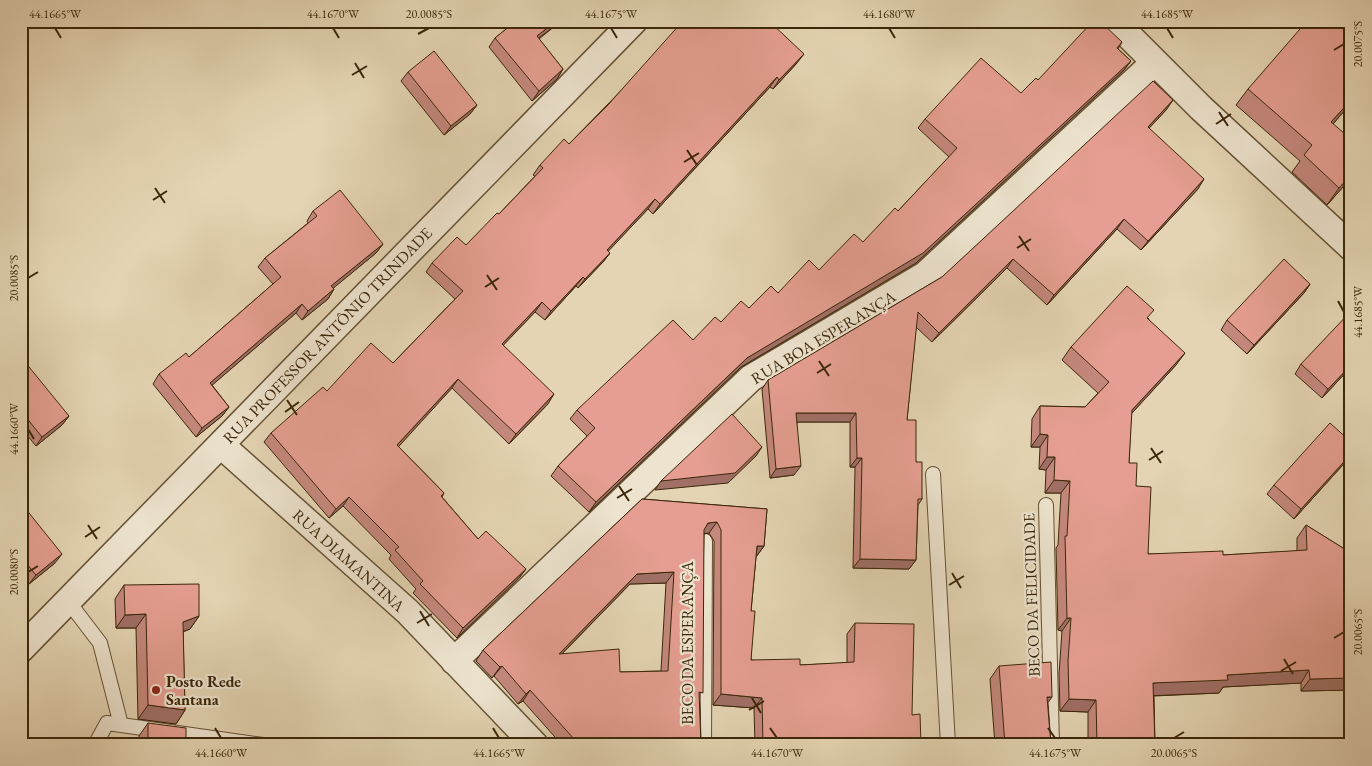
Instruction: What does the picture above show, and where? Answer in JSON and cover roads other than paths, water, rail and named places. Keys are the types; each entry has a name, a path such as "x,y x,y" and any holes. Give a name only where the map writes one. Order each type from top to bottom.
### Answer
{"street":[{"name":"RUA PROFESSOR ANTÔNIO TRINDADE","path":"21,649 634,21"},
{"path":"1114,21 1351,247"},
{"name":"RUA BOA ESPERANÇA","path":"454,661 751,378 925,276 1155,62"},
{"name":"RUA DIAMANTINA","path":"220,445 408,612 535,745"}],"lane":[{"path":"932,474 948,745"},
{"name":"BECO DA FELICIDADE","path":"1046,505 1052,745"},
{"name":"BECO DA ESPERANÇA","path":"704,745 705,541"},
{"path":"68,601 100,644 122,725"},
{"path":"95,745 107,723 263,745"}],"place":[{"name":"Posto Rede Santana","path":"156,690"}]}
